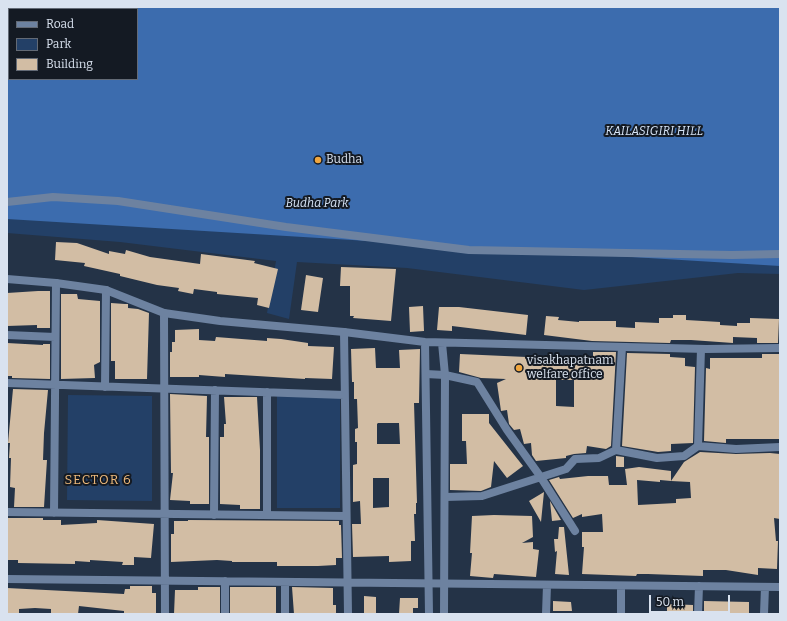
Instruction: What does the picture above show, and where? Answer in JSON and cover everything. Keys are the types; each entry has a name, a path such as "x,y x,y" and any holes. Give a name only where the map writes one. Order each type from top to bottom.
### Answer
{"street":[{"path":"7,202 53,197 118,200 286,226 469,250 724,255 780,254"},
{"path":"7,279 56,283 106,290 164,313 220,321 344,332 425,342 701,349 780,348"},
{"path":"54,513 56,283"},
{"path":"105,387 106,290"},
{"path":"164,313 163,389 165,614"},
{"path":"344,332 348,614"},
{"path":"7,335 55,337"},
{"path":"425,342 429,614"},
{"path":"442,343 445,376 444,614"},
{"path":"616,450 622,347"},
{"path":"698,446 701,349"},
{"path":"426,374 477,382 507,430 540,476 575,531"},
{"path":"7,384 344,395"},
{"path":"214,515 215,390"},
{"path":"267,392 267,515"},
{"path":"445,497 482,496 540,476 566,469 575,460 598,458 616,450 657,458 684,456 698,446 736,449 780,448"},
{"path":"7,512 346,516"},
{"path":"7,579 780,587"},
{"path":"225,614 226,581"},
{"path":"284,614 285,582"},
{"path":"546,614 547,585"},
{"path":"621,586 621,614"},
{"path":"698,586 698,614"},
{"path":"764,614 765,587"}],"green space":[{"name":"KAILASIGIRI HILL","path":"7,7 780,7 780,266 7,219"},
{"name":"Budha Park","path":"7,190 780,236 780,274 738,273 584,290 407,268 297,262 289,319 267,313 276,261 120,242 7,233"},
{"path":"68,395 152,396 152,501 67,500"},
{"path":"277,396 340,396 340,508 277,508"}],"building":[{"path":"56,242 77,243 109,254 109,251 125,254 126,250 150,257 200,264 201,254 255,261 254,263 278,269 269,308 257,305 258,298 217,294 217,292 194,289 193,294 178,291 179,288 157,285 120,276 120,274 84,266 85,263 55,260"},
{"path":"341,267 396,269 391,321 353,318 354,316 350,316 350,286 340,286"},
{"path":"306,275 323,278 318,312 301,310"},
{"path":"50,291 50,328 37,328 37,325 7,326 7,293"},
{"path":"61,294 77,294 78,299 100,301 100,362 94,365 95,378 61,379"},
{"path":"111,303 128,304 128,308 138,309 149,313 147,379 115,379 115,361 111,361"},
{"path":"423,306 424,331 410,332 409,307"},
{"path":"439,307 459,307 528,315 526,335 452,326 452,331 437,330"},
{"path":"673,315 686,315 686,320 720,322 720,325 737,326 737,323 750,323 750,318 779,319 778,343 757,343 757,338 733,337 733,343 671,340 670,343 592,341 544,335 546,316 559,317 558,320 579,322 616,321 616,327 635,328 635,322 659,323 659,318 673,318"},
{"path":"199,329 199,340 215,341 216,337 267,341 267,338 308,343 308,346 334,347 332,379 305,379 225,374 225,377 199,375 199,377 170,377 170,352 172,352 172,342 175,342 175,330"},
{"path":"7,343 50,344 50,379 12,378 12,376 7,376"},
{"path":"375,348 376,368 400,368 399,350 420,349 419,403 414,403 417,503 416,514 414,514 415,541 411,541 411,561 389,562 389,556 353,557 352,524 361,524 360,501 353,502 353,465 357,464 357,442 355,442 355,429 358,428 357,399 354,399 354,382 352,382 351,349","holes":["378,423 399,423 400,444 377,444","373,478 389,478 389,507 373,508"]},
{"path":"593,352 616,352 611,446 606,449 587,446 586,453 566,456 566,458 536,461 532,455 531,443 524,444 520,429 514,430 509,424 507,410 501,411 497,383 506,379 481,378 459,372 460,354 593,360","holes":["556,380 574,380 574,407 556,406"]},
{"path":"627,353 670,354 670,357 685,358 685,366 695,367 693,443 671,444 671,451 658,452 622,446"},
{"path":"762,354 780,354 780,439 726,439 726,443 704,441 706,368 710,369 710,358 762,358"},
{"path":"13,389 48,390 43,460 47,460 44,507 14,507 15,488 10,487 11,458 9,458 10,443 8,443"},
{"path":"170,394 207,396 206,437 209,437 209,504 190,504 190,501 170,500 173,473 171,473"},
{"path":"224,397 257,397 260,450 260,509 240,509 240,505 220,504 220,437 224,437 224,424 226,424"},
{"path":"462,414 489,414 489,423 523,466 507,478 494,461 491,487 481,491 450,490 450,464 467,464 466,441 462,441"},
{"path":"700,452 780,454 780,519 774,518 776,541 778,541 777,569 758,568 758,575 726,570 703,570 703,576 582,574 584,547 582,547 582,532 603,532 602,514 582,517 582,514 573,518 549,480 559,477 560,479 588,476 608,476 609,485 627,485 625,469 639,467 671,471 671,481 684,462","holes":["637,480 660,482 660,480 690,482 691,498 676,499 676,503 638,505"]},
{"path":"616,456 624,457 624,467 616,467"},
{"path":"544,492 541,522 529,501"},
{"path":"550,501 561,520 552,521"},
{"path":"472,516 532,516 533,537 522,543 533,542 533,549 539,550 536,577 494,574 493,578 470,576 472,553 470,553"},
{"path":"7,518 43,518 43,520 61,520 61,525 97,523 97,520 154,524 151,558 134,557 134,565 122,565 123,562 90,560 90,562 75,561 75,564 18,563 18,560 7,560"},
{"path":"174,521 339,521 339,525 341,525 342,558 336,558 336,565 318,566 277,566 277,562 232,562 217,560 171,562 171,534 174,534"},
{"path":"559,527 564,527 569,575 555,574 557,551 555,552 554,539 558,539"},
{"path":"130,586 152,586 152,593 156,593 156,614 124,614 124,611 79,606 78,614 51,614 51,609 35,608 19,609 19,614 7,614 7,588 124,594 125,589 130,589"},
{"path":"198,587 220,587 220,614 174,614 175,590 198,590"},
{"path":"230,587 276,587 276,614 230,614"},
{"path":"292,587 333,588 333,605 336,605 336,614 294,614"},
{"path":"364,596 376,597 376,614 364,614"},
{"path":"400,598 418,598 418,608 413,608 413,614 399,614"},
{"path":"553,601 571,602 572,611 553,611"},
{"path":"704,601 749,602 749,614 704,614"},
{"path":"667,604 693,605 693,614 667,614"}],"place":[{"name":"Budha","path":"318,160"},
{"name":"visakhapatnam welfare office","path":"519,368"}],"district":[{"name":"SECTOR 6","path":"98,480"}]}
